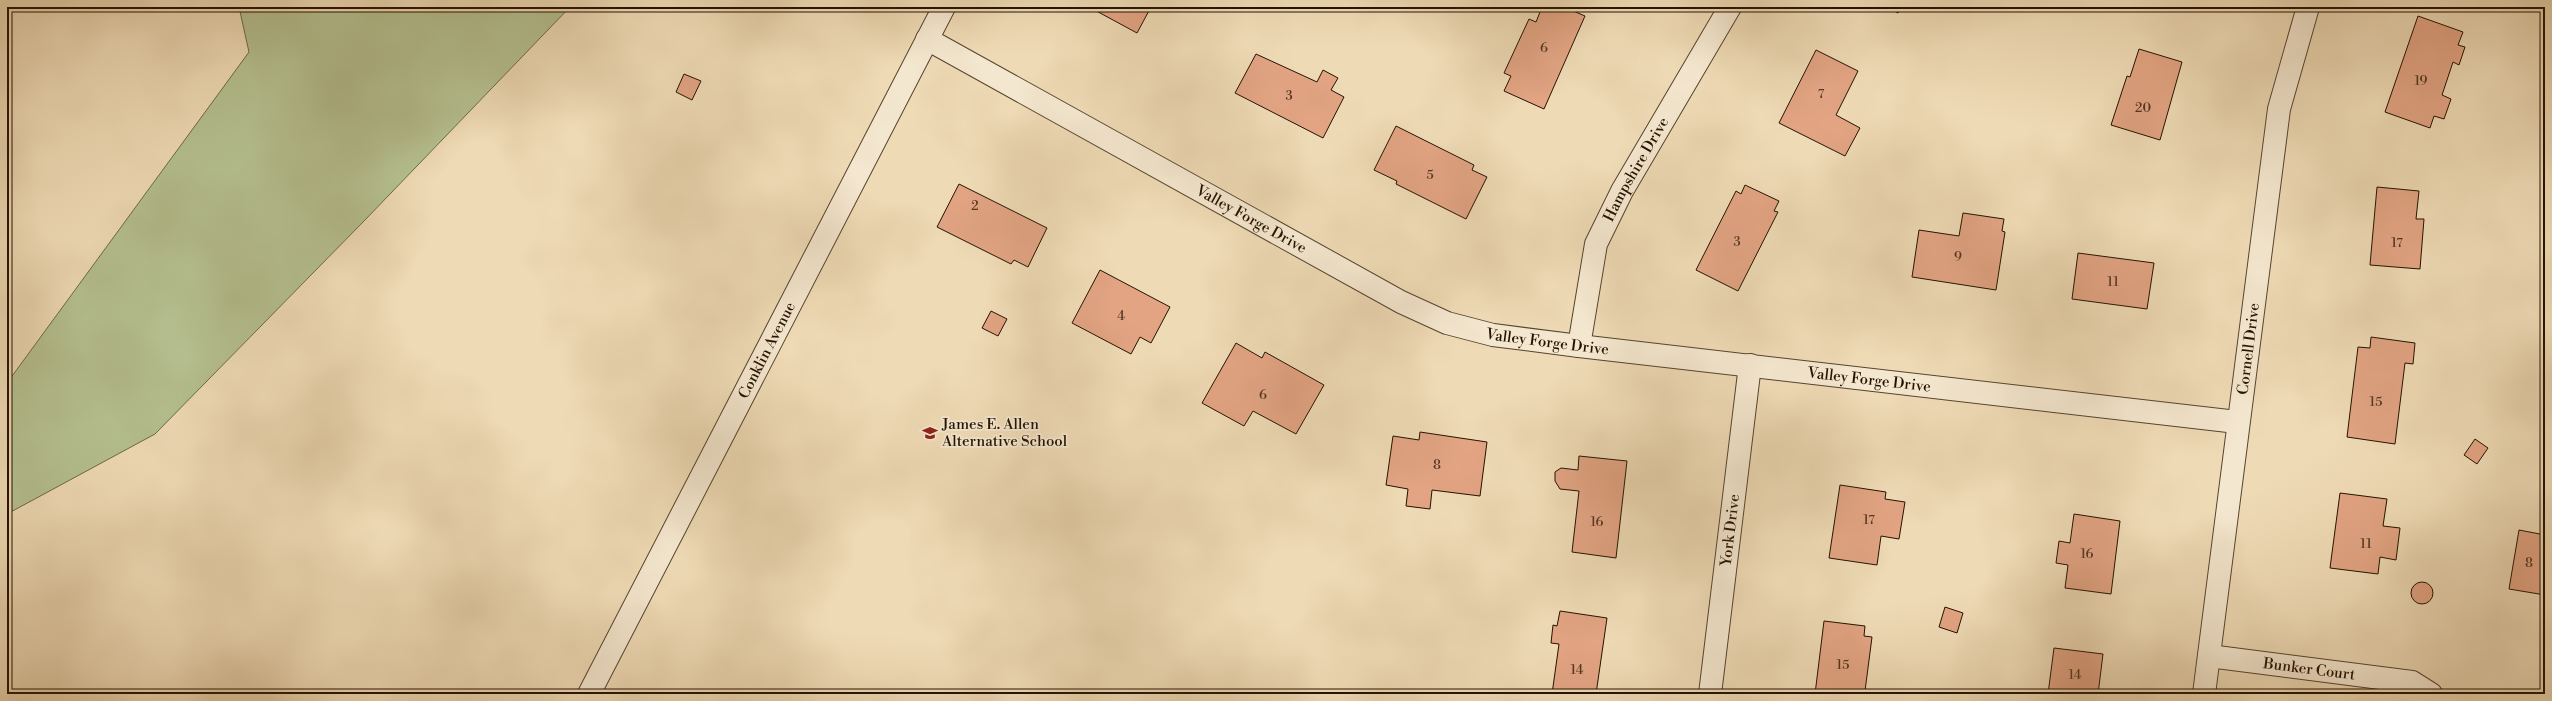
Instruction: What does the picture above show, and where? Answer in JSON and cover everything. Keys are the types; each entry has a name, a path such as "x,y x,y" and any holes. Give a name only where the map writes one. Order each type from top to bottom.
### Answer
{"street":[{"name":"Conklin Avenue","path":"589,694 944,7"},
{"name":"Hampshire Drive","path":"1579,346 1596,244 1622,191 1730,7"},
{"name":"Cornell Drive","path":"2204,694 2237,422 2279,109 2308,7"},
{"name":"Valley Forge Drive","path":"927,39 1400,302 1447,323 1493,335 1579,346 2237,422"},
{"name":"York Drive","path":"1710,694 1750,366"},
{"name":"Bunker Court","path":"2209,656 2412,682 2431,694"}],"green space":[{"path":"239,7 570,7 365,220 155,434 7,514 7,383 249,52"}],"building":[{"path":"1089,7 1151,7 1137,33"},
{"path":"1542,7 1564,7 1585,16 1544,109 1504,91 1511,76 1504,73 1529,19 1536,22"},
{"path":"1887,7 1901,7 1898,13"},
{"path":"2418,16 2463,32 2458,45 2465,47 2459,65 2453,62 2442,95 2451,99 2444,119 2434,116 2430,128 2385,112"},
{"path":"2139,49 2182,62 2160,140 2111,125 2127,76 2130,77"},
{"path":"1816,50 1858,71 1836,115 1860,128 1845,156 1779,123"},
{"path":"1256,54 1317,82 1323,70 1338,78 1331,90 1344,97 1323,138 1235,93"},
{"path":"684,74 701,81 692,100 676,92"},
{"path":"1396,126 1474,165 1472,170 1487,177 1466,219 1396,184 1397,181 1374,170"},
{"path":"959,184 1047,228 1028,267 1014,260 1011,264 937,227"},
{"path":"1745,185 1779,201 1774,211 1778,212 1738,291 1696,270 1736,191 1741,194"},
{"path":"2377,187 2419,191 2416,219 2424,219 2420,269 2370,265"},
{"path":"1963,213 2004,219 2002,231 2005,232 1996,290 1912,277 1919,230 1959,236"},
{"path":"2078,253 2154,263 2147,309 2072,299"},
{"path":"1100,270 1170,307 1151,343 1140,337 1131,354 1072,323"},
{"path":"991,311 1007,319 998,336 982,328"},
{"path":"2371,337 2415,343 2413,364 2405,363 2395,444 2347,437 2358,347 2370,348"},
{"path":"1236,343 1262,358 1265,352 1324,385 1296,434 1253,411 1244,426 1202,403"},
{"path":"1420,432 1487,442 1480,496 1432,490 1430,509 1406,506 1408,489 1386,485 1393,436 1419,440"},
{"path":"2475,439 2488,448 2477,464 2464,455"},
{"path":"1579,456 1627,461 1616,558 1572,552 1579,491 1560,489 1555,481 1555,472 1561,468 1578,470"},
{"path":"1840,485 1886,492 1885,499 1905,502 1899,539 1881,536 1877,565 1829,558"},
{"path":"2340,493 2387,499 2383,526 2400,528 2396,560 2380,557 2378,574 2330,568"},
{"path":"2074,514 2120,521 2111,594 2065,588 2068,565 2056,563 2059,541 2070,543"},
{"path":"2519,530 2545,535 2545,595 2509,589"},
{"path":"2422,582 2430,585 2433,593 2430,601 2422,604 2414,601 2411,593 2414,585"},
{"path":"1945,607 1963,613 1957,633 1939,627"},
{"path":"1560,611 1607,618 1596,694 1552,694 1559,644 1551,643 1553,625 1557,626"},
{"path":"1824,621 1865,626 1864,636 1872,637 1865,691 1887,694 1815,694"},
{"path":"2054,648 2103,654 2098,694 2048,694"}],"place":[{"name":"James E. Allen Alternative School","path":"930,433"}]}
